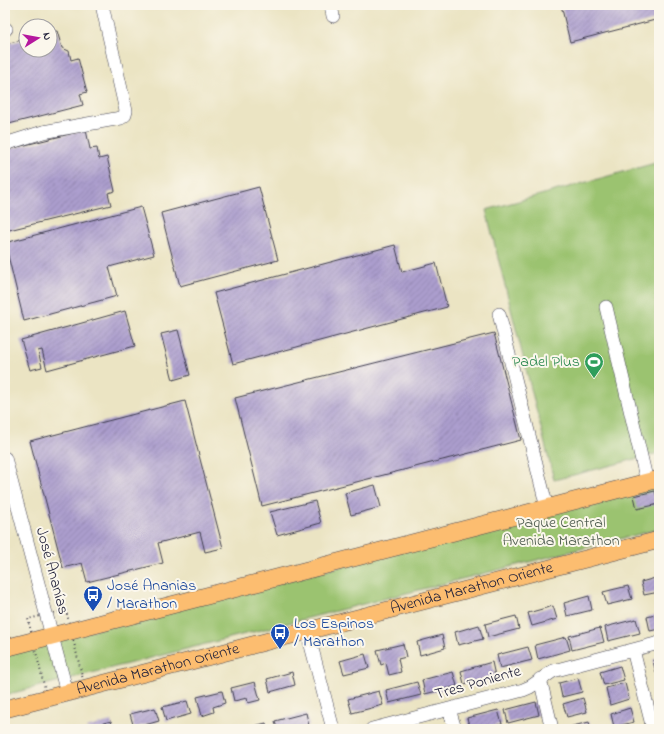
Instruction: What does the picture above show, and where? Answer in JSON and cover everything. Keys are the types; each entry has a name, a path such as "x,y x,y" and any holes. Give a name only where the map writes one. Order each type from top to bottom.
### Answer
{"main road":[{"path":"5,648 653,480"},
{"name":"Avenida Marathon Oriente","path":"5,709 659,540"}],"street":[{"path":"5,144 43,132 121,118 125,115 126,111 102,5"},
{"path":"606,307 653,480"},
{"path":"499,314 547,508"},
{"name":"José Ananías","path":"5,458 67,693"},
{"path":"308,630 333,729"},
{"name":"Tres Poniente","path":"372,729 523,690 530,687 553,671 659,643"},
{"path":"633,650 653,729"},
{"path":"540,679 552,729"},
{"path":"450,709 455,729"}],"green space":[{"name":"Padel Plus","path":"659,162 659,453 554,480 486,210"},
{"name":"Paque Central Avenida Marathon","path":"659,485 659,529 5,695 5,653"}],"building":[{"path":"561,5 659,5 659,19 570,42"},
{"path":"58,34 62,48 69,51 71,60 78,58 87,92 80,94 83,105 5,125 5,44 18,41 18,58 58,58"},
{"path":"86,130 90,149 97,148 99,159 107,157 115,191 108,193 111,205 5,231 5,150"},
{"path":"259,187 278,260 180,286 161,213"},
{"path":"141,207 154,255 109,267 117,296 24,321 5,243"},
{"path":"395,245 402,272 436,263 447,307 233,364 214,293"},
{"path":"125,311 135,346 47,370 42,350 38,351 42,367 30,370 21,340"},
{"path":"178,330 190,375 173,380 161,334"},
{"path":"494,333 521,440 262,506 235,398"},
{"path":"185,401 223,548 205,552 200,532 158,543 163,563 87,582 82,563 63,568 30,441"},
{"path":"375,485 381,507 351,515 345,493"},
{"path":"655,491 659,504 637,509 634,496"},
{"path":"315,501 321,523 277,535 270,512"},
{"path":"659,577 659,592 644,595 641,582"},
{"path":"628,586 632,599 607,605 603,592"},
{"path":"589,596 592,610 567,616 564,603"},
{"path":"553,606 557,619 532,626 528,613"},
{"path":"659,614 659,629 650,631 647,617"},
{"path":"516,616 519,629 488,637 485,624"},
{"path":"636,619 640,633 608,641 605,627"},
{"path":"479,625 483,639 458,645 455,632"},
{"path":"600,628 604,642 572,650 569,636"},
{"path":"442,635 445,648 420,655 417,642"},
{"path":"566,637 570,650 538,659 535,645"},
{"path":"403,644 406,657 398,659 401,672 389,675 386,663 381,665 377,650"},
{"path":"528,647 532,660 500,668 497,655"},
{"path":"365,654 369,668 344,674 340,661"},
{"path":"659,658 659,672 656,673 653,660"},
{"path":"492,662 495,676 464,684 461,671"},
{"path":"620,666 624,680 604,685 600,672"},
{"path":"292,672 295,685 270,692 267,679"},
{"path":"453,672 457,686 425,694 422,680"},
{"path":"578,678 582,692 562,697 559,683"},
{"path":"255,682 260,700 248,703 247,698 234,701 231,688"},
{"path":"417,682 421,695 389,703 386,690"},
{"path":"625,683 629,699 610,705 606,688"},
{"path":"222,691 225,703 213,707 214,712 202,716 197,697"},
{"path":"379,691 383,705 352,713 348,699"},
{"path":"583,698 587,712 567,717 563,704"},
{"path":"187,701 191,714 166,721 162,707"},
{"path":"536,702 539,715 508,723 505,710"},
{"path":"155,708 159,721 134,728 130,714"},
{"path":"630,708 634,722 614,727 611,714"},
{"path":"498,710 502,724 482,729 470,729 467,718"},
{"path":"306,713 309,726 298,729 277,729 275,721"},
{"path":"111,721 113,729 86,729 86,728"},
{"path":"589,722 591,729 570,729 569,727"},
{"path":"266,723 267,729 246,729 246,728"}],"place":[{"name":"Padel Plus","path":"594,379"},
{"name":"José Ananias / Marathon","path":"93,612"},
{"name":"Los Espinos / Marathon","path":"280,650"}]}
